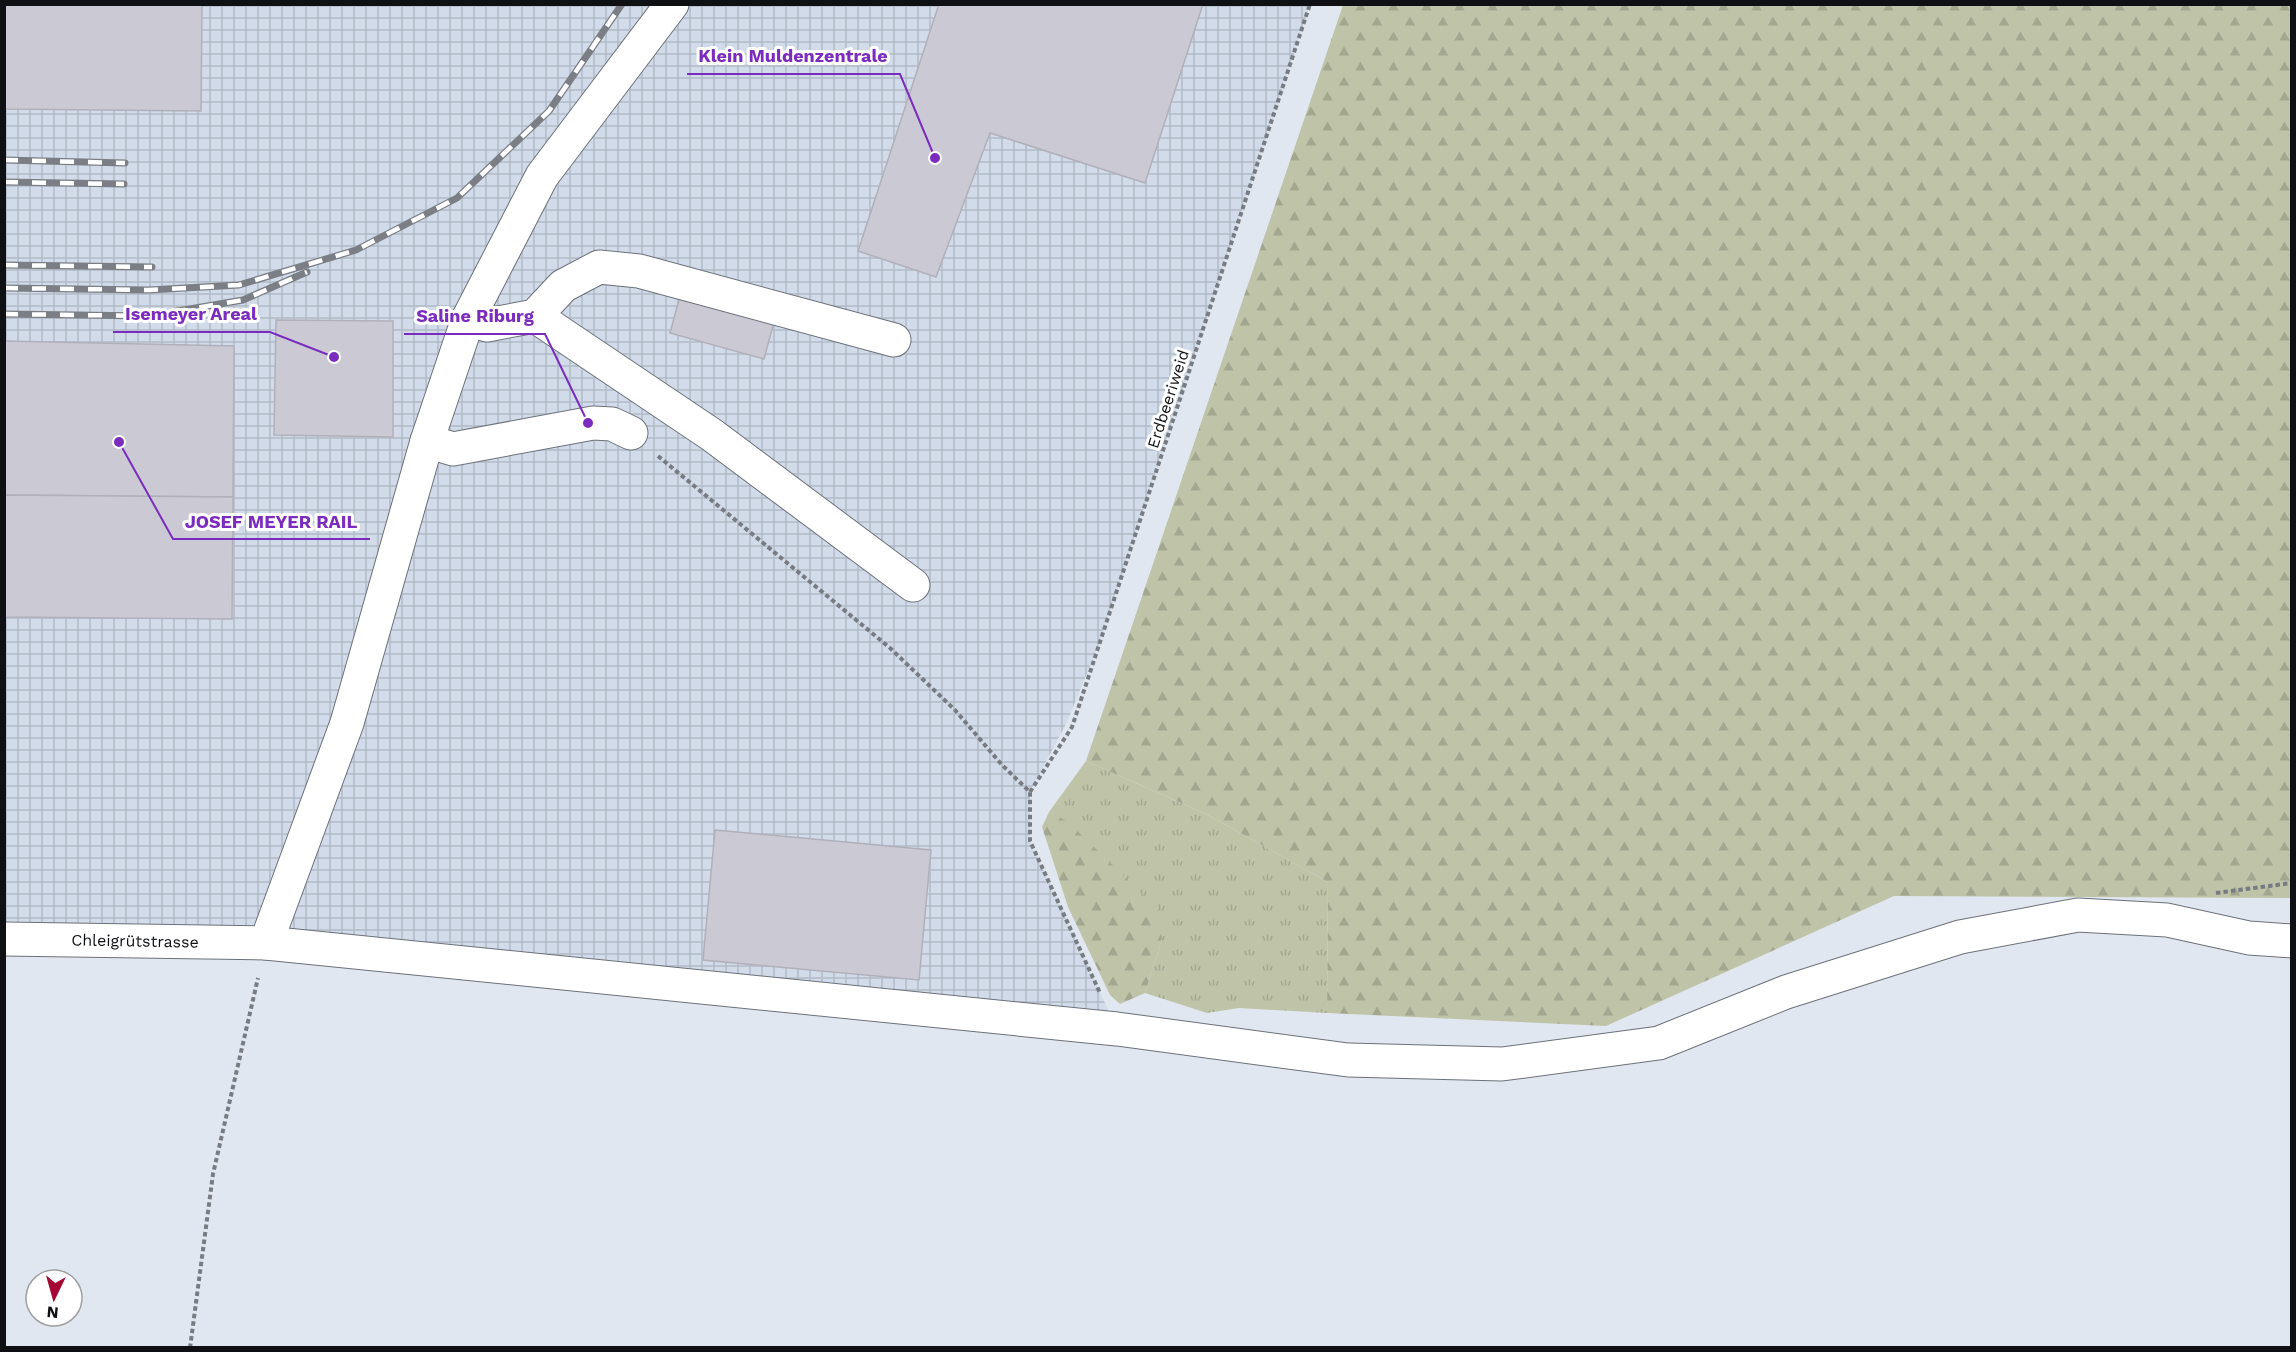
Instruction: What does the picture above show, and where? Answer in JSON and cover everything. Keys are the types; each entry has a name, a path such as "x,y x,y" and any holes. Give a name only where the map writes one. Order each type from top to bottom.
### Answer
{"street":[{"path":"266,943 347,723 427,441 468,320 542,176 672,4"},
{"path":"468,320 487,325 535,316 563,286 599,267 639,271 894,340"},
{"path":"535,316 712,435 913,585"},
{"path":"427,441 453,449 593,423 612,424 631,433"},
{"name":"Chleigrütstrasse","path":"4,939 266,943 1117,1029 1348,1060 1502,1064 1659,1043 1786,992 1960,937 2078,915 2167,920 2249,938 2292,941"}],"path":[{"name":"Erdbeeriweid","path":"1030,792 1072,727 1310,4"},
{"path":"631,433 890,648 955,710 1002,765 1030,792 1030,841 1117,1029"},
{"path":"190,1347 213,1174 266,943"}],"shaded area":[{"path":"5,5 1310,5 1098,647 1066,724 1030,792 1030,841 1117,1029 266,943 5,939"}],"green space":[{"path":"1343,5 2291,5 2291,898 1894,896 1606,1026 1327,1013 1328,882 1206,814 1086,761"},
{"path":"1086,761 1206,814 1328,882 1327,1013 1239,1008 1207,1013 1145,993 1162,939 1049,812"},
{"path":"1049,812 1068,822 1157,908 1162,939 1145,993 1120,1004 1110,995 1068,907 1042,827"}],"building":[{"path":"4,4 202,4 201,111 4,109"},
{"path":"939,4 1203,4 1145,183 990,133 936,277 858,251"},
{"path":"680,296 774,322 764,359 670,333"},
{"path":"276,320 393,321 393,437 274,435"},
{"path":"4,341 234,346 233,497 4,495"},
{"path":"4,495 233,497 232,619 4,617"},
{"path":"715,830 931,850 919,980 703,960"}],"railway":[{"path":"4,288 149,290 239,285 356,250 457,198 549,111 622,4"},
{"path":"4,160 125,163"},
{"path":"4,182 124,184"},
{"path":"4,265 152,267"},
{"path":"4,314 148,316 243,300 307,272"}],"place":[{"name":"Klein Muldenzentrale","path":"935,158"},
{"name":"Isemeyer Areal","path":"334,357"},
{"name":"Saline Riburg","path":"588,423"},
{"name":"JOSEF MEYER RAIL","path":"119,442"}]}
